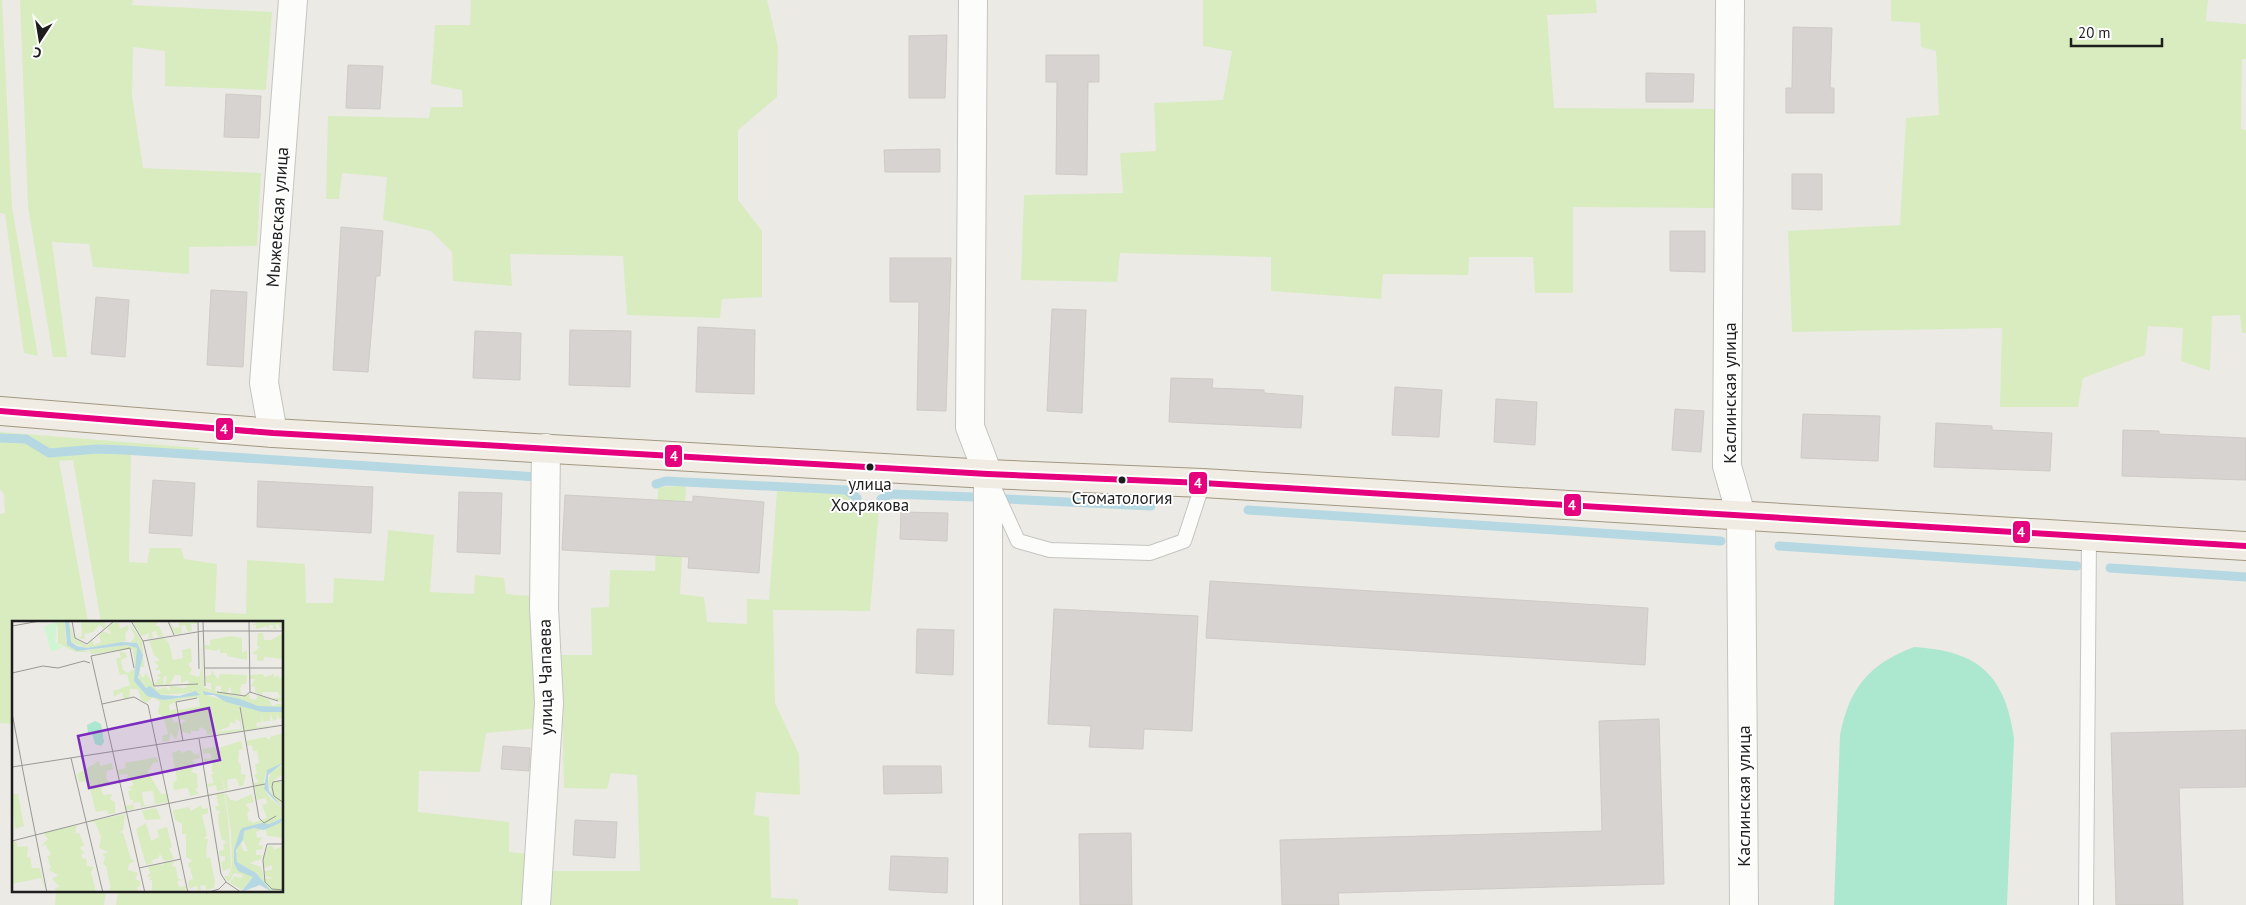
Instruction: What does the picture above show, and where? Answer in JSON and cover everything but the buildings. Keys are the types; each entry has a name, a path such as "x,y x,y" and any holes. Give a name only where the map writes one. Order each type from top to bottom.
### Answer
{"main road":[{"path":"0,411 273,433 988,474 1203,483 2246,546"}],"street":[{"name":"Мыжевская улица","path":"273,433 264,383 293,0"},
{"path":"973,0 970,427 988,474 988,905"},
{"name":"Каслинская улица","path":"1730,0 1727,466 1741,515 1744,905"},
{"name":"улица Чапаева","path":"536,905 549,703 544,608 546,448"}],"lane":[{"path":"988,474 1018,541 1050,550 1150,554 1184,541 1203,483"},
{"path":"2086,905 2089,538"}],"green space":[{"path":"0,0 2,0 12,207 38,356 24,353 5,214 0,213"},
{"path":"20,0 133,0 132,5 272,12 266,90 165,86 165,51 133,47 132,95 143,168 261,173 257,246 189,247 189,274 93,267 89,244 52,242 67,357 53,357 28,206"},
{"path":"471,0 767,0 778,47 777,97 738,130 738,200 762,231 762,297 722,299 720,318 627,315 623,256 510,254 512,286 453,281 452,252 431,231 383,220 387,177 342,173 339,199 326,199 328,116 429,118 431,107 463,107 462,90 431,84 435,25 470,25"},
{"path":"1203,0 1596,0 1597,13 1547,15 1554,108 1717,109 1718,208 1573,207 1573,293 1535,293 1533,257 1469,257 1468,275 1383,274 1381,299 1271,291 1271,257 1120,253 1117,282 1021,280 1024,195 1123,193 1120,153 1156,151 1154,103 1223,100 1232,51 1203,46"},
{"path":"1891,0 2208,0 2206,21 2246,24 2246,59 2242,59 2241,129 2246,130 2246,333 2242,333 2240,315 2212,316 2210,371 2181,361 2183,328 2148,326 2145,355 2083,378 2078,407 2000,407 2002,328 1792,332 1788,231 1900,225 1906,118 1939,115 1936,51 1921,47 1920,23 1891,21"},
{"path":"0,432 199,448 198,457 131,453 129,562 147,563 150,548 181,548 184,559 217,564 215,612 246,614 247,560 305,564 306,603 333,603 334,578 384,581 388,530 434,535 430,592 474,594 475,575 504,578 506,594 532,596 539,728 486,733 480,772 419,771 418,812 509,822 509,852 530,854 525,905 116,905 118,892 284,892 284,621 101,621 73,460 59,461 88,621 12,621 12,724 0,723 0,514 5,513 4,494 0,489"},
{"path":"686,486 680,594 704,597 707,622 747,624 747,599 769,600 777,491 846,494 856,509 879,510 870,611 773,610 775,703 799,754 800,795 756,792 754,815 769,817 771,898 798,899 798,905 548,905 550,871 640,871 637,775 611,773 607,789 564,788 561,655 592,655 591,608 609,607 610,570 655,571 658,487"},
{"path":"1914,647 1936,649 1971,661 1985,670 1995,682 2004,698 2014,739 2007,905 1834,905 1840,735 1844,718 1856,691 1873,670 1885,661"},
{"path":"56,892 106,892 104,905 55,905"}],"waterway":[{"path":"0,438 26,439 49,453 97,449 124,450 537,477"},
{"path":"656,484 666,481 846,490 857,498"},
{"path":"881,499 891,494 973,497"},
{"path":"1006,499 1151,506"},
{"path":"1248,510 1721,541"},
{"path":"1779,546 2077,566"},
{"path":"2110,568 2246,577"}],"transit line":[{"name":"4","path":"0,411 273,433 988,474 1203,483 2246,546"}],"place":[{"name":"улица Хохрякова","path":"870,467"},
{"name":"Стоматология","path":"1122,480"}]}
